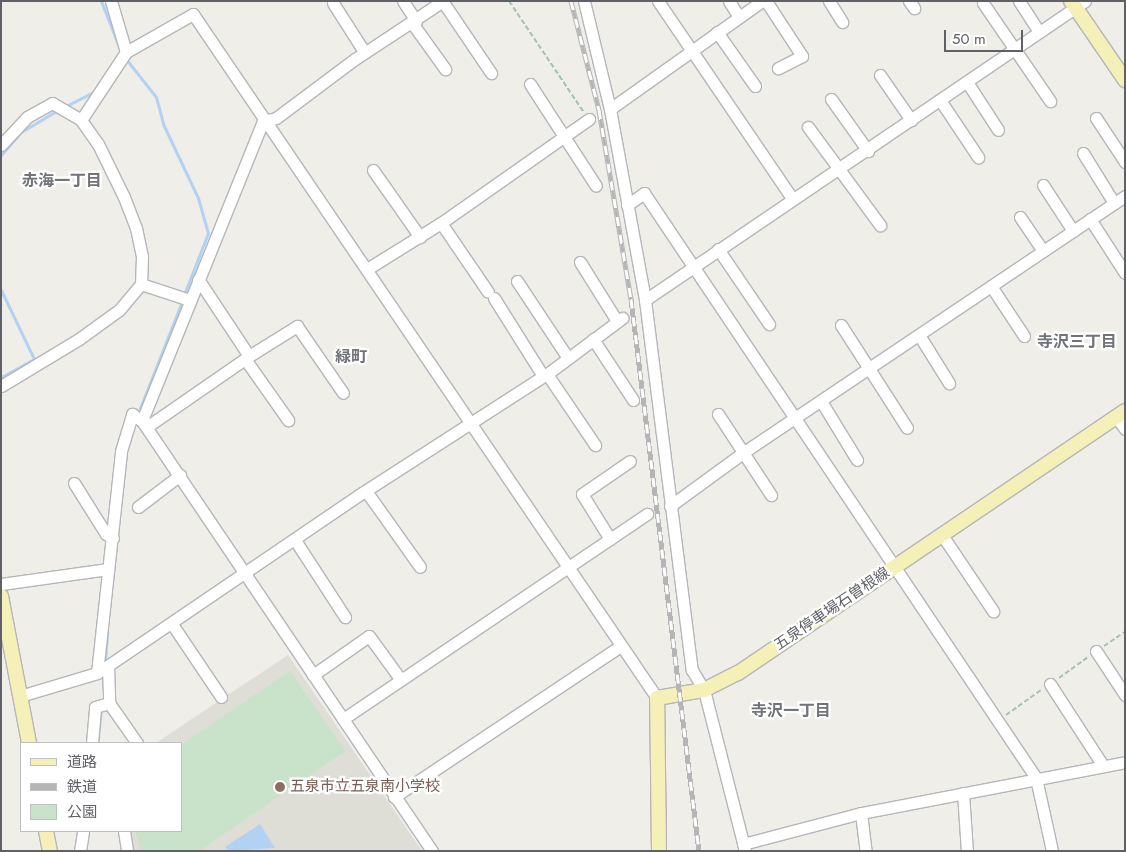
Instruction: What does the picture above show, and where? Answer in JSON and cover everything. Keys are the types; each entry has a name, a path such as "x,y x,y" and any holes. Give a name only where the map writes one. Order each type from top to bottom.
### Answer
{"main road":[{"path":"1077,3 1125,80"},
{"name":"五泉停車場石曽根線","path":"657,698 704,690 738,673 1120,414"},
{"path":"1,596 4,633 20,696 29,742"},
{"path":"657,698 659,851"},
{"path":"46,832 50,851"}],"street":[{"path":"111,1 126,52"},
{"path":"402,1 445,69"},
{"path":"584,1 610,109 645,300 692,670 704,690 744,847 862,814 1102,764 1125,762"},
{"path":"658,1 792,198"},
{"path":"729,1 739,16"},
{"path":"610,109 762,1"},
{"path":"766,1 802,56 778,68"},
{"path":"829,1 842,22"},
{"path":"1019,1 1040,32"},
{"path":"263,121 276,118 365,53 443,2 490,73"},
{"path":"333,3 365,53"},
{"path":"983,3 1016,48 1050,101"},
{"path":"645,300 792,198 868,151 1040,32 1077,3"},
{"path":"81,120 126,52 193,14 263,121 367,269 620,646 657,698"},
{"path":"717,32 755,86"},
{"path":"880,75 911,120"},
{"path":"967,82 998,130"},
{"path":"530,84 596,186"},
{"path":"831,99 868,151"},
{"path":"940,100 978,157"},
{"path":"1,145 26,117 52,103 81,120 98,144 136,228 142,256 141,284 111,316 3,381"},
{"path":"1096,118 1125,162"},
{"path":"367,269 441,223 566,137 588,119"},
{"path":"145,424 198,279 263,121"},
{"path":"808,127 880,225"},
{"path":"1083,153 1114,203"},
{"path":"373,170 420,237"},
{"path":"1042,185 1073,231"},
{"path":"627,205 644,193 691,267 998,720 1036,778 1052,851"},
{"path":"670,506 744,452 1125,196"},
{"path":"1020,217 1043,251"},
{"path":"1090,219 1125,273"},
{"path":"441,223 595,445"},
{"path":"718,248 769,324"},
{"path":"20,696 97,673 366,491 545,375 620,319 580,262"},
{"path":"198,279 288,420"},
{"path":"517,281 568,358"},
{"path":"141,284 190,300"},
{"path":"990,286 1024,336"},
{"path":"841,325 907,428"},
{"path":"145,424 297,326 343,393"},
{"path":"919,335 949,383"},
{"path":"593,339 633,400"},
{"path":"821,401 857,460"},
{"path":"97,673 121,451 132,414 145,424 432,851"},
{"path":"718,414 771,495"},
{"path":"1120,414 1125,429"},
{"path":"610,539 582,494 630,460"},
{"path":"138,507 180,475"},
{"path":"74,483 106,534 113,538"},
{"path":"366,491 420,567"},
{"path":"343,719 647,514"},
{"path":"942,534 993,611"},
{"path":"295,540 345,617"},
{"path":"1,584 108,569"},
{"path":"172,624 221,697"},
{"path":"313,675 369,636 400,680"},
{"path":"394,797 620,646"},
{"path":"1096,651 1125,695"},
{"path":"108,666 109,703 136,742"},
{"path":"1050,684 1102,764"},
{"path":"92,742 95,707 109,703"},
{"path":"963,793 967,851"},
{"path":"862,814 866,851"},
{"path":"80,851 83,832"},
{"path":"124,832 127,851"}],"path":[{"path":"510,1 588,119"},
{"path":"998,720 1125,632"}],"shaded area":[{"name":"五泉市立五泉南小学校","path":"288,655 422,851 134,851 130,832 182,832 182,742 158,742"}],"green space":[{"path":"290,671 345,751 199,851 141,851 135,832 182,832 182,744"}],"water":[{"path":"260,824 275,848 228,851 225,847"}],"waterway":[{"path":"101,1 120,49"},
{"path":"126,59 156,97 164,126 198,198 208,233 184,295"},
{"path":"64,107 94,92"},
{"path":"1,155 21,132 58,110"},
{"path":"1,290 34,359 1,377"},
{"path":"137,416 182,301"},
{"path":"105,663 107,631"},
{"path":"98,737 101,709"}],"railway":[{"path":"571,1 599,110 631,299 699,851"}],"place":[{"name":"五泉市立五泉南小学校","path":"280,787"}],"district":[{"name":"赤海一丁目","path":"62,181"},
{"name":"寺沢三丁目","path":"1077,342"},
{"name":"緑町","path":"351,357"},
{"name":"寺沢一丁目","path":"791,711"}]}
